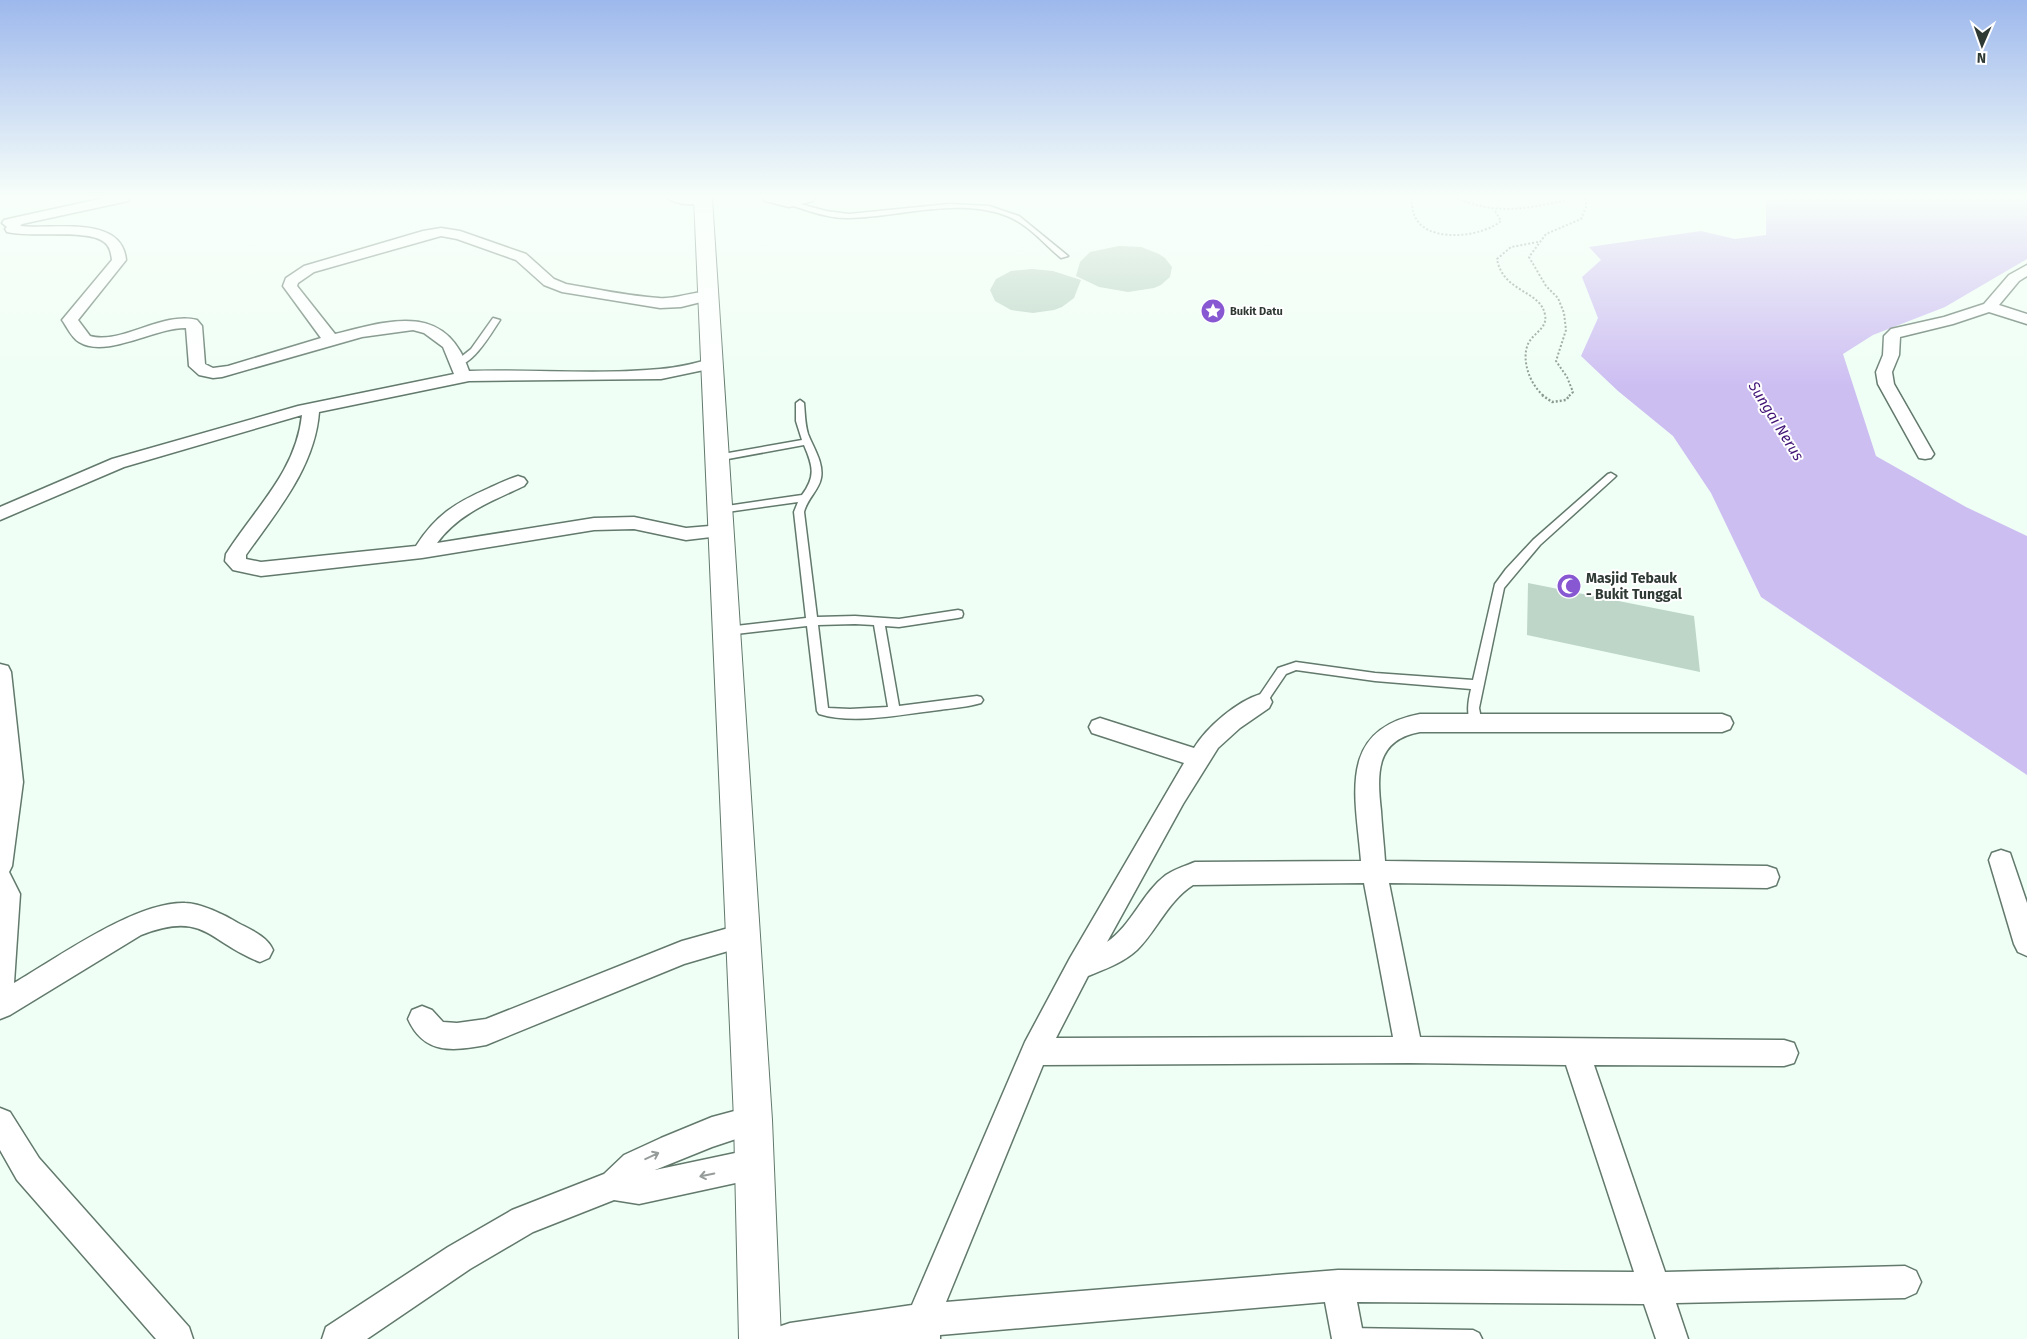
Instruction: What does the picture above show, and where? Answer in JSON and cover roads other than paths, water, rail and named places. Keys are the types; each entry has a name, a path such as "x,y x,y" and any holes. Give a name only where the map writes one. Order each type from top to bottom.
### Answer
{"street":[{"path":"119,260 70,320 83,338 90,341 107,341 175,323 192,323 194,326 197,366 202,371 214,373 232,370 330,341 394,326 421,326 430,330 455,350 461,370"},
{"path":"330,341 326,332 292,290 291,281 308,269 337,260"},
{"path":"525,260 549,282 562,288 660,303 681,302 708,296"},
{"path":"706,260 754,1120 760,1339"},
{"path":"1925,454 1886,384 1884,372 1891,355 1892,336 1896,332 1948,321 1989,307 2014,278 2027,269"},
{"path":"1989,307 2027,319"},
{"path":"0,514 73,480 133,458 267,419 461,370 556,376 642,375 660,374 712,364"},
{"path":"311,408 304,446 296,466 236,554 235,561 240,566 261,569 422,552 614,522 655,526 686,534 720,520"},
{"path":"422,552 431,537 446,519 473,502 518,482"},
{"path":"0,672 11,782 0,866"},
{"path":"923,1329 1035,1052 1079,967 1175,797 1210,742 1232,722 1261,702"},
{"path":"1409,1050 1374,872 1366,779 1369,762 1376,747 1404,726 1420,723 1722,723"},
{"path":"1100,727 1199,759"},
{"path":"2001,860 2027,944"},
{"path":"1079,967 1115,952 1131,938 1165,891 1183,876 1195,873 1374,872 1767,878"},
{"path":"0,878 7,894 0,992"},
{"path":"0,1006 132,927 161,916 186,914 218,924 260,950"},
{"path":"422,1019 430,1030 447,1036 466,1036 486,1032 682,953 743,936"},
{"path":"1035,1052 1409,1050 1784,1053"},
{"path":"1576,1052 1672,1339"},
{"path":"338,1339 459,1258 523,1221 614,1185 634,1165 712,1132 754,1120"},
{"path":"0,1122 28,1169 177,1339"},
{"path":"614,1185 638,1189 754,1164"},
{"path":"790,1339 923,1329 1338,1286 1655,1288 1905,1282"},
{"path":"1338,1286 1348,1338"}],"lane":[{"path":"461,370 496,320"},
{"path":"800,403 802,428 813,454 817,473 815,482 804,498 799,512 823,711 835,715 977,700"},
{"path":"717,458 808,442"},
{"path":"1476,724 1473,708 1477,684 1499,587 1508,572 1554,527 1611,476"},
{"path":"720,520 804,498"},
{"path":"727,631 811,621 855,620 899,623 958,614"},
{"path":"879,622 894,710"},
{"path":"1261,702 1282,671 1296,666 1375,677 1477,684"},
{"path":"1348,1338 1474,1339"}],"water":[{"name":"Sungai Nerus","path":"1600,260 2024,260 1945,307 1873,335 1843,354 1876,456 1966,507 2027,536 2027,775 1761,597 1711,493 1673,436 1618,391 1581,356 1598,318 1582,277"}],"place":[{"name":"Bukit Datu","path":"1213,311"},
{"name":"Masjid Tebauk - Bukit Tunggal","path":"1569,586"}]}
